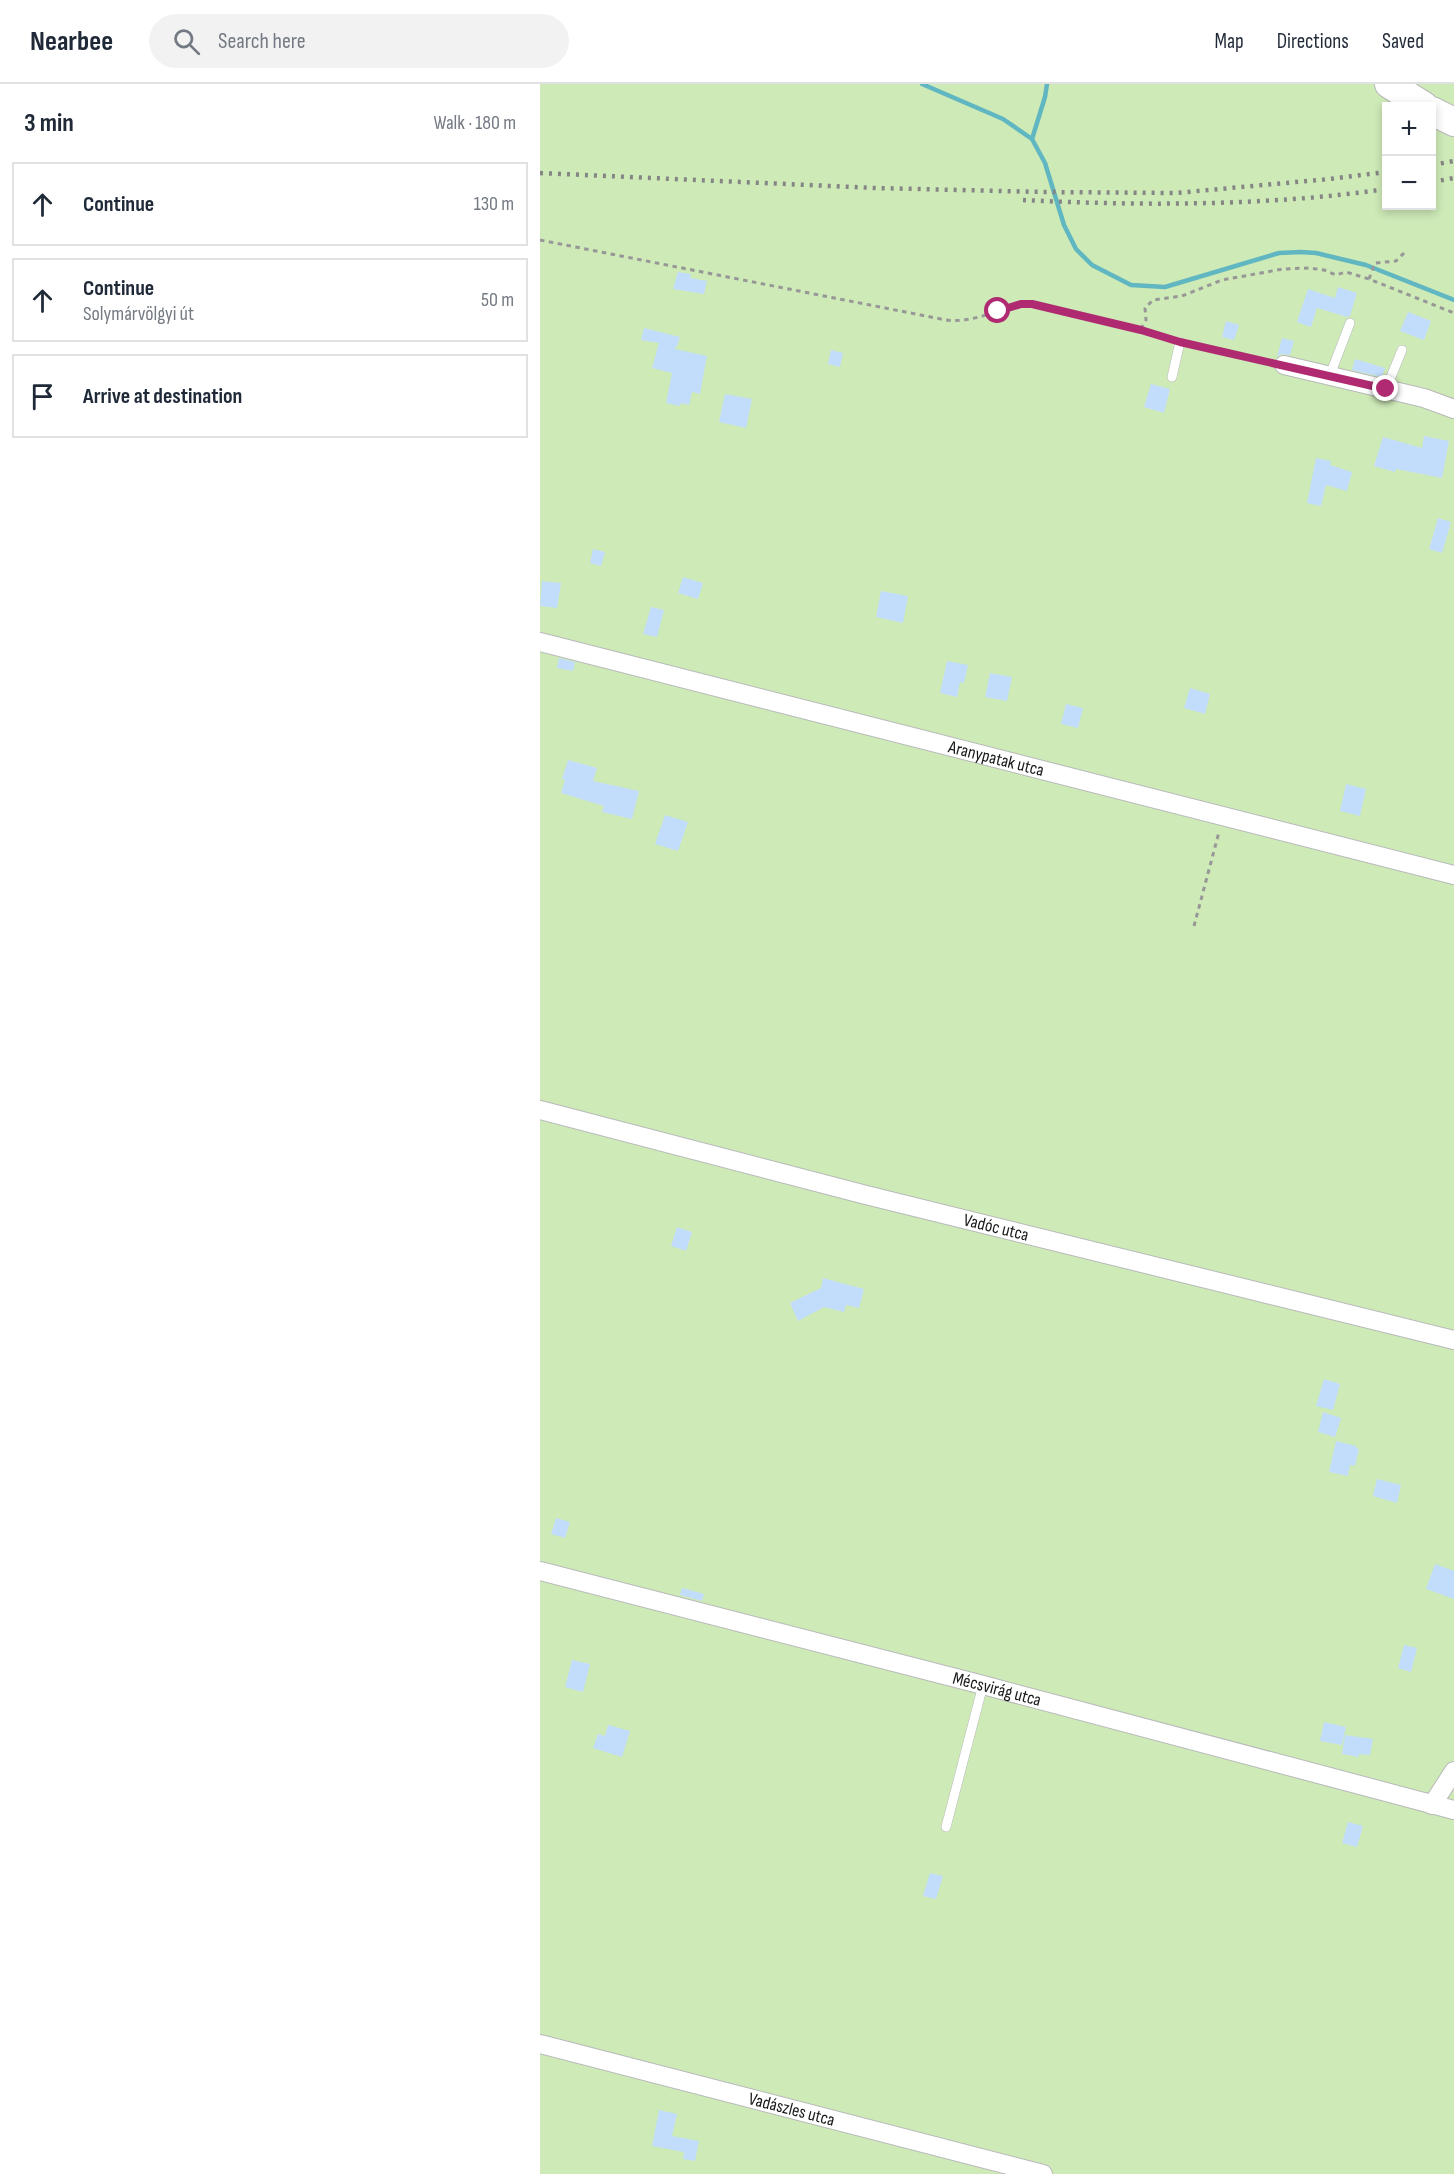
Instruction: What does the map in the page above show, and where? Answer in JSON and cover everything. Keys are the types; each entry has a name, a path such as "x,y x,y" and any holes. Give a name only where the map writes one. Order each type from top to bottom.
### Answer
{"main road":[{"path":"1389,84 1418,102"},
{"path":"1436,113 1454,122"}],"street":[{"path":"1284,365 1424,398 1454,409"},
{"name":"Aranypatak utca","path":"540,642 1454,875"},
{"name":"Vadóc utca","path":"540,1110 866,1195 1454,1340"},
{"name":"Mécsvirág utca","path":"540,1571 1454,1810"},
{"path":"1432,1804 1454,1771"},
{"name":"Vadászles utca","path":"540,2044 1043,2174"}],"lane":[{"path":"1330,375 1350,323"},
{"path":"1172,377 1180,342"},
{"path":"1386,389 1402,350"},
{"path":"946,1827 983,1685"}],"path":[{"path":"540,240 946,320 970,320 1010,307 1032,304 1141,330 1180,342 1284,365"},
{"path":"1369,279 1375,262 1396,261 1405,252"},
{"path":"1141,330 1146,320 1145,308 1153,300 1182,296 1222,280 1283,269 1309,268 1324,270 1336,275 1346,272 1454,313"},
{"path":"1194,926 1223,816"}],"green space":[{"path":"540,84 1454,84 1454,2174 540,2174"}],"building":[{"path":"678,272 691,274 690,278 707,281 704,294 673,289"},
{"path":"1338,287 1357,293 1350,316 1317,308 1311,327 1297,322 1308,289 1335,298"},
{"path":"1408,312 1431,321 1424,340 1400,331"},
{"path":"1226,321 1239,325 1234,340 1222,337"},
{"path":"644,328 680,337 675,349 707,356 700,394 692,392 689,405 666,403 672,373 652,368 659,343 641,340"},
{"path":"1282,338 1294,341 1290,355 1281,354 1277,357"},
{"path":"831,350 843,353 840,367 828,364"},
{"path":"1355,359 1385,368 1382,377 1352,370"},
{"path":"1151,384 1170,389 1164,413 1144,407"},
{"path":"725,394 752,399 746,428 719,422"},
{"path":"1424,436 1449,441 1442,478 1396,469 1395,472 1374,466 1383,437 1422,448"},
{"path":"1316,458 1331,461 1330,465 1352,472 1347,491 1326,485 1321,506 1307,503"},
{"path":"1438,518 1451,522 1442,553 1429,549"},
{"path":"593,549 605,552 601,566 590,563"},
{"path":"683,577 703,583 698,599 678,593"},
{"path":"542,581 561,583 557,608 540,606"},
{"path":"881,591 908,596 903,623 876,617"},
{"path":"651,607 664,610 657,637 643,634"},
{"path":"559,658 575,662 573,671 557,668"},
{"path":"947,661 968,665 964,683 960,682 957,697 940,693"},
{"path":"990,673 1012,677 1007,701 985,697"},
{"path":"1190,688 1210,694 1205,714 1184,708"},
{"path":"1066,704 1083,708 1078,728 1061,724"},
{"path":"568,760 597,768 593,781 639,791 632,819 602,812 604,806 561,793 565,780 562,779"},
{"path":"1346,784 1366,789 1360,816 1340,811"},
{"path":"665,815 688,822 678,851 655,844"},
{"path":"677,1227 692,1232 686,1251 671,1246"},
{"path":"823,1278 864,1289 859,1308 846,1305 844,1312 824,1307 798,1321 790,1303 821,1288"},
{"path":"1324,1379 1340,1384 1333,1410 1316,1406"},
{"path":"1323,1412 1341,1418 1335,1437 1318,1432"},
{"path":"1336,1441 1356,1446 1359,1449 1355,1466 1350,1465 1348,1476 1329,1472"},
{"path":"1377,1479 1401,1485 1397,1503 1373,1496"},
{"path":"556,1518 570,1522 565,1538 551,1534"},
{"path":"1435,1564 1454,1571 1454,1599 1426,1589"},
{"path":"682,1588 704,1594 702,1601 680,1595"},
{"path":"1404,1645 1417,1648 1411,1672 1398,1668"},
{"path":"572,1660 590,1664 583,1692 565,1687"},
{"path":"1324,1722 1346,1727 1342,1745 1320,1741"},
{"path":"608,1725 630,1731 622,1757 593,1748 598,1734 605,1736"},
{"path":"1345,1735 1373,1739 1370,1755 1359,1754 1359,1757 1342,1754"},
{"path":"1348,1822 1363,1826 1357,1847 1342,1843"},
{"path":"930,1873 943,1876 936,1899 923,1896"},
{"path":"659,2110 677,2114 672,2136 699,2141 695,2161 683,2159 684,2152 652,2146"}],"waterway":[{"path":"922,84 1003,119 1032,139 1045,163 1064,225 1076,249 1092,265 1131,285 1165,287 1279,253 1301,252 1316,253 1366,265 1454,300"},
{"path":"1032,139 1047,84"}],"railway":[{"path":"1436,164 1454,161"},
{"path":"540,173 875,188 1176,193 1382,172"},
{"path":"1436,181 1454,178"},
{"path":"1023,200 1159,204 1251,202 1382,190"}],"route":[{"path":"998,311 1021,304 1032,304 1141,330 1180,342 1386,389"}]}
